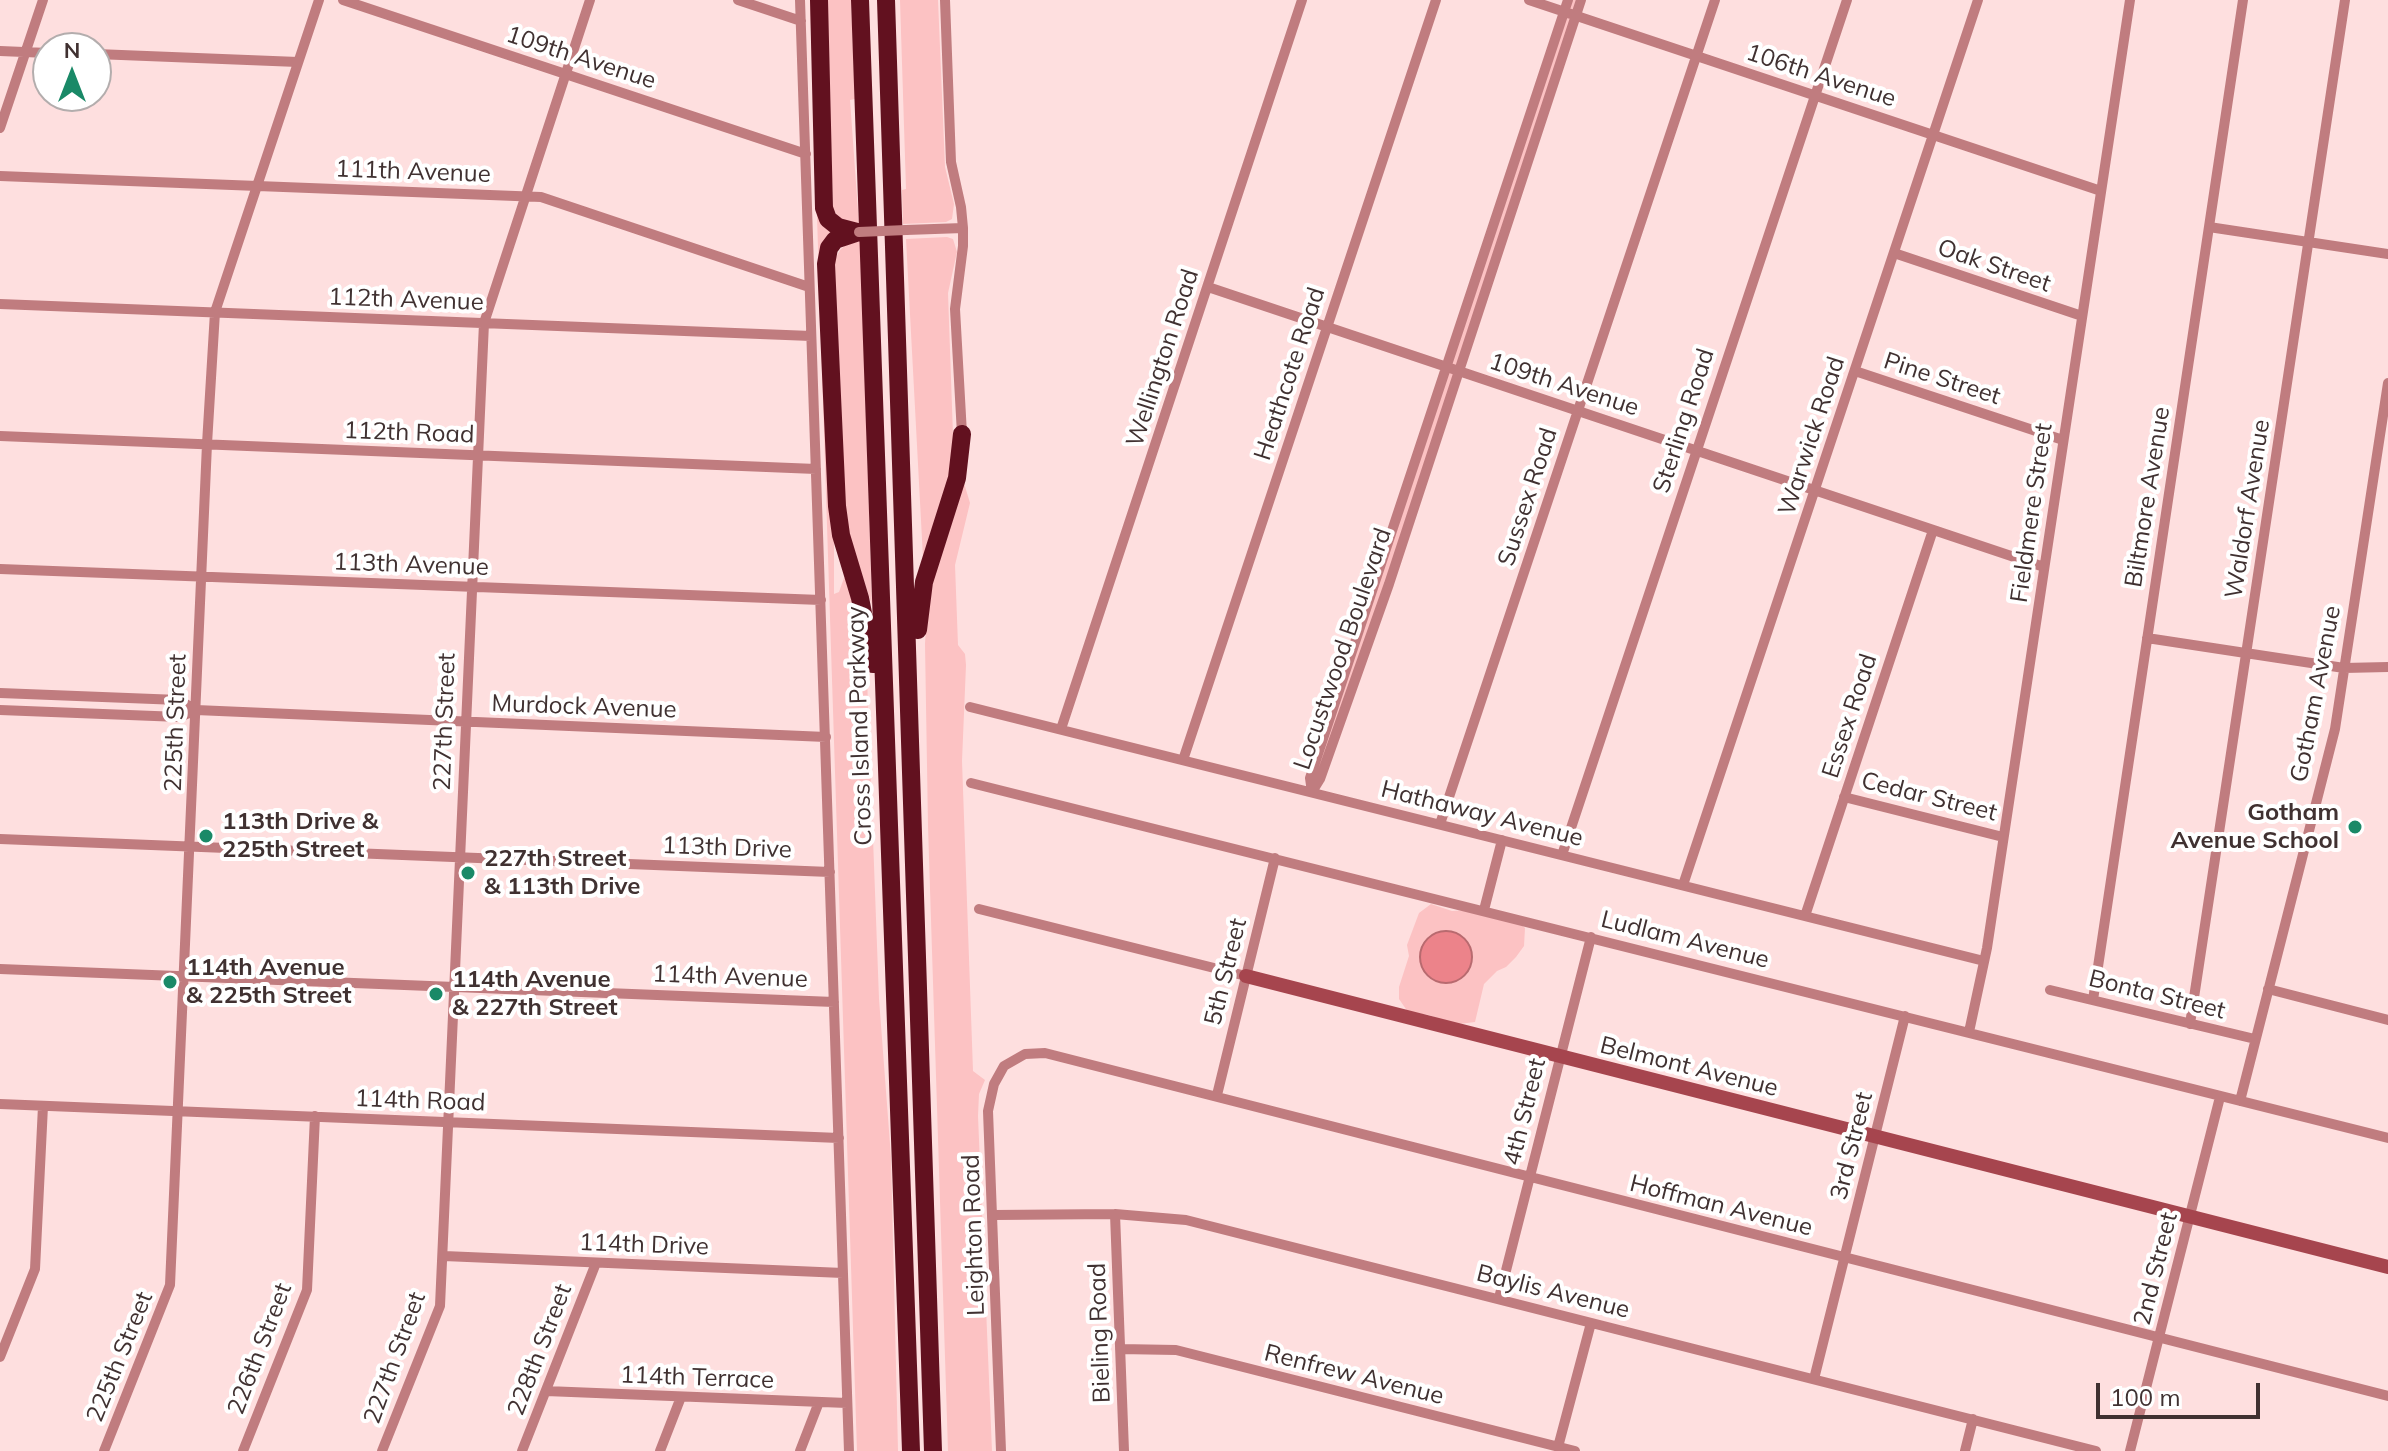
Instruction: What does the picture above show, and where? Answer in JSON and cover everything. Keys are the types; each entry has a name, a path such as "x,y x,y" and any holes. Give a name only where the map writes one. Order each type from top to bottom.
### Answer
{"highway":[{"path":"819,0 824,208 828,219 838,227 859,232"},
{"name":"Cross Island Parkway","path":"860,0 911,1451"},
{"path":"886,0 933,1451"},
{"path":"859,232 835,240 826,260 834,477 841,535 860,598 884,722"},
{"path":"911,729 924,582 957,478 962,434"}],"street":[{"path":"0,128 43,0"},
{"name":"225th Street","path":"104,1451 170,1285 215,312 319,0"},
{"name":"109th Avenue","path":"343,0 806,154"},
{"name":"227th Street","path":"382,1451 440,1306 484,323 590,0"},
{"path":"738,0 801,21"},
{"name":"Cross Island Parkway","path":"800,0 849,1451"},
{"path":"945,0 951,162 963,228 955,309 962,434"},
{"name":"Wellington Road","path":"1061,729 1302,0"},
{"name":"Heathcote Road","path":"1183,760 1436,0"},
{"name":"106th Avenue","path":"1529,0 2101,191"},
{"name":"Locustwood Boulevard","path":"1312,792 1310,778 1568,0"},
{"name":"Locustwood Boulevard","path":"1312,792 1320,779 1389,584 1581,0"},
{"name":"Sussex Road","path":"1440,824 1715,0"},
{"name":"Sterling Road","path":"1562,855 1847,0"},
{"name":"Warwick Road","path":"1683,885 1978,0"},
{"name":"Fieldmere Street","path":"1969,1032 1984,961 2130,0"},
{"name":"Biltmore Avenue","path":"2093,1000 2243,0"},
{"name":"Waldorf Avenue","path":"2190,1024 2345,0"},
{"path":"0,51 32,52"},
{"path":"112,55 298,62"},
{"name":"111th Avenue","path":"0,176 541,197 809,287"},
{"path":"1505,189 1517,193"},
{"path":"2209,227 2388,254"},
{"path":"859,232 963,228"},
{"name":"Oak Street","path":"1894,253 2082,316"},
{"name":"109th Avenue","path":"1208,287 2044,567"},
{"name":"112th Avenue","path":"0,304 811,336"},
{"name":"Pine Street","path":"1855,371 2063,440"},
{"name":"Gotham Avenue","path":"2240,1101 2335,729 2388,383"},
{"name":"112th Road","path":"0,436 816,469"},
{"name":"Essex Road","path":"1805,916 1933,530"},
{"name":"113th Avenue","path":"0,569 821,600"},
{"path":"1375,580 1389,584"},
{"path":"2147,638 2344,668 2388,667"},
{"name":"Murdock Avenue","path":"0,693 179,700 196,710"},
{"path":"60,712 61,694"},
{"name":"Hathaway Avenue","path":"970,707 1984,961"},
{"name":"Murdock Avenue","path":"0,710 180,717 196,710 826,737"},
{"name":"Ludlam Avenue","path":"971,783 2388,1138"},
{"name":"Cedar Street","path":"1844,797 2003,837"},
{"name":"113th Drive","path":"0,839 830,872"},
{"path":"1484,910 1502,840"},
{"name":"5th Street","path":"1217,1095 1275,858"},
{"name":"Belmont Avenue","path":"979,909 2388,1267"},
{"name":"4th Street","path":"1499,1298 1591,937"},
{"name":"114th Avenue","path":"0,969 834,1002"},
{"path":"2268,989 2388,1020"},
{"name":"Bonta Street","path":"2050,990 2255,1039"},
{"name":"3rd Street","path":"1814,1379 1905,1016"},
{"name":"Hoffman Avenue","path":"1045,1053 2388,1396"},
{"name":"Leighton Road","path":"1001,1451 988,1111 994,1084 1004,1066 1025,1054 1045,1053"},
{"name":"2nd Street","path":"2130,1451 2220,1097"},
{"name":"114th Road","path":"0,1104 839,1138"},
{"path":"0,1357 35,1269 43,1106"},
{"name":"226th Street","path":"243,1451 307,1290 315,1116"},
{"name":"Baylis Avenue","path":"994,1215 1115,1214 1186,1220 2096,1451"},
{"name":"Bieling Road","path":"1115,1214 1124,1451"},
{"name":"114th Drive","path":"444,1256 843,1273"},
{"name":"228th Street","path":"522,1451 596,1263"},
{"path":"1558,1447 1591,1323"},
{"name":"Renfrew Avenue","path":"1120,1349 1176,1350 1575,1451"},
{"name":"114th Terrace","path":"546,1391 847,1403"},
{"path":"660,1451 681,1397"},
{"path":"800,1451 819,1402"},
{"path":"1965,1451 1973,1419"}],"shaded area":[{"path":"810,0 834,233 834,594 839,592 844,578 848,579 866,651 879,999 891,1157 898,1451 857,1451"},
{"path":"826,0 851,0 855,99 850,100 859,225 841,221 833,209"},
{"path":"900,0 938,0 945,167 954,204 952,219 946,222 903,224 902,190 906,189"},
{"path":"1568,0 1581,0 1320,779 1310,778"},
{"path":"906,239 953,239 957,252 948,293 954,464 923,558"},
{"path":"860,241 872,605 848,533 844,500 834,261 849,242"},
{"path":"964,483 970,503 955,565 958,645 965,654 966,665 962,761 973,1071 985,1080 979,1094 978,1116 992,1451 948,1451 928,826 925,644 928,595"},
{"path":"1431,904 1452,911 1470,910 1519,922 1525,928 1524,946 1516,957 1484,984 1475,1022 1459,1024 1408,1012 1399,999 1399,987 1409,956 1407,945 1419,913"},
{"path":"1446,931 1465,938 1472,957 1465,976 1446,983 1427,976 1420,957 1427,938"}],"place":[{"name":"Gotham Avenue School","path":"2355,827"},
{"name":"113th Drive & 225th Street","path":"206,836"},
{"name":"227th Street & 113th Drive","path":"468,873"},
{"name":"114th Avenue & 225th Street","path":"170,982"},
{"name":"114th Avenue & 227th Street","path":"436,994"}]}
